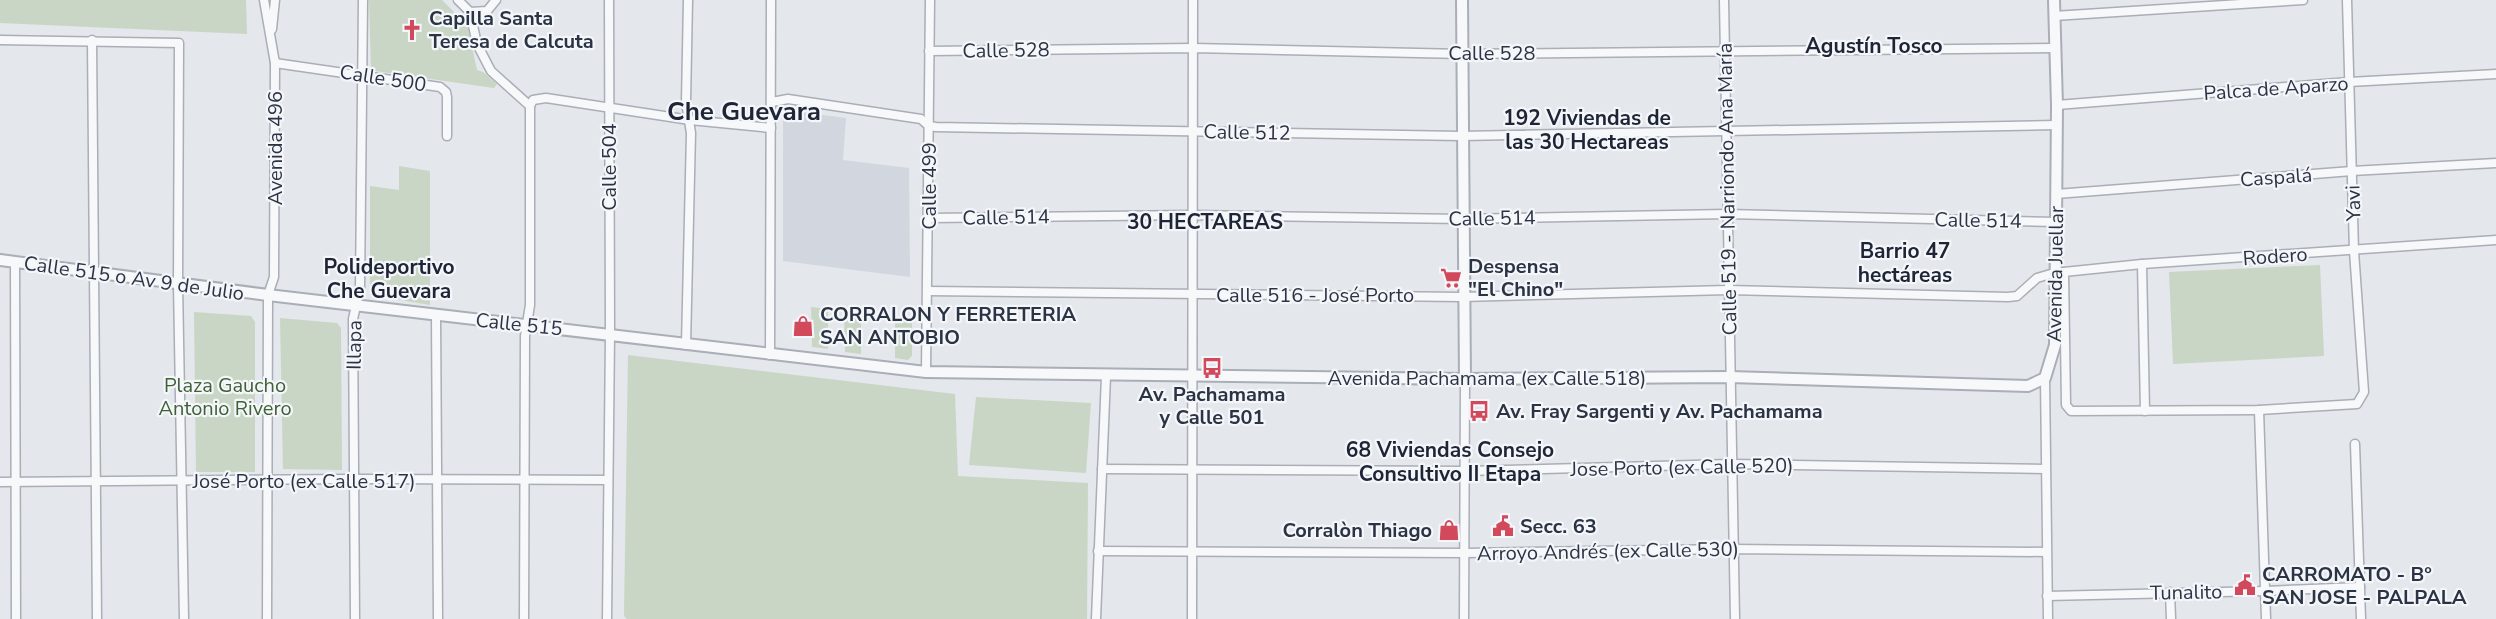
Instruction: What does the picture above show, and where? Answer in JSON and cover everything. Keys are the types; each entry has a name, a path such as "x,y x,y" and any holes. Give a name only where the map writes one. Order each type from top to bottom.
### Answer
{"street":[{"name":"Avenida 496","path":"264,0 275,63 274,277 268,295 267,619"},
{"path":"271,40 275,0"},
{"name":"Illapa","path":"354,619 353,320 360,288 363,0"},
{"path":"458,0 470,12 477,45 491,71 531,103"},
{"path":"470,12 487,11 496,0"},
{"name":"Calle 504","path":"607,619 610,334 609,0"},
{"path":"687,345 690,120 686,102 688,0"},
{"path":"770,356 771,0"},
{"name":"Calle 499","path":"926,372 930,0"},
{"path":"1192,619 1194,552 1193,0"},
{"path":"1462,0 1464,619"},
{"name":"Calle 519 - Narriondo Ana María","path":"1724,0 1735,619"},
{"name":"Avenida Juellar","path":"2048,619 2045,378 2055,345 2059,273 2055,222 2057,105 2054,0"},
{"path":"2054,16 2303,0"},
{"name":"Yavi","path":"2259,410 2357,404 2364,392 2354,251 2347,0"},
{"path":"0,40 179,43 178,284 184,619"},
{"path":"92,40 97,619"},
{"name":"Calle 528","path":"929,51 1193,48 1463,54 2055,48"},
{"name":"Calle 500","path":"275,63 440,87 446,92 447,97 447,136"},
{"name":"Palca de Aparzo","path":"2057,105 2349,82 2496,74"},
{"path":"531,103 546,98 690,120 771,128"},
{"name":"Calle 512","path":"772,102 788,99 921,119 929,126 1461,136 2056,125"},
{"path":"524,619 531,103"},
{"name":"Caspalá","path":"2056,194 2352,171 2496,163"},
{"name":"Calle 514","path":"929,218 1193,215 1463,219 1727,214 2055,222"},
{"name":"Rodero","path":"2059,273 2142,264 2496,240"},
{"name":"Calle 515 o Av 9 de Julio","path":"0,260 268,295"},
{"path":"15,262 16,619"},
{"path":"2142,264 2145,411"},
{"path":"2059,273 2066,405 2071,411 2259,410 2266,619"},
{"name":"Calle 516 - José Porto","path":"928,291 1462,297 1728,290 2008,297 2017,296 2037,278 2059,273"},
{"name":"Calle 515","path":"268,295 610,334 770,356 926,372"},
{"path":"436,315 438,619"},
{"name":"Avenida Pachamama (ex Calle 518)","path":"926,372 1465,380 1730,377 2013,387 2028,386 2045,378"},
{"path":"1096,619 1106,376"},
{"path":"2355,444 2361,619"},
{"name":"Jose Porto (ex Calle 520)","path":"1102,469 1465,471 1731,464 2045,468"},
{"name":"José Porto (ex Calle 517)","path":"0,482 354,479 608,480"},
{"name":"Arroyo Andrés (ex Calle 530)","path":"1098,550 1465,553 1733,549 2046,552"},
{"name":"Tunalito","path":"2047,596 2361,587"},
{"path":"2170,592 2171,619"}],"shaded area":[{"path":"783,110 846,118 843,160 909,168 910,277 783,261"}],"green space":[{"path":"0,0 246,0 247,34 0,23"},
{"path":"369,0 442,0 467,25 477,70 483,72 497,84 494,88 371,69"},
{"path":"399,166 430,171 430,305 370,295 370,186 399,190"},
{"path":"2320,265 2324,356 2173,364 2169,272"},
{"path":"811,307 828,309 828,349 812,347"},
{"name":"Plaza Gaucho Antonio Rivero","path":"194,312 251,316 255,322 255,472 196,472"},
{"path":"844,312 861,314 861,354 845,352"},
{"path":"280,318 337,323 341,328 342,470 283,469"},
{"path":"895,319 912,321 912,356 908,360 895,358"},
{"path":"628,355 955,394 958,476 1088,483 1087,619 627,619 624,616"},
{"path":"976,397 1091,403 1086,473 969,465"}],"place":[{"name":"Capilla Santa Teresa de Calcuta","path":"412,30"},
{"name":"Despensa \"El Chino\"","path":"1451,278"},
{"name":"CORRALON Y FERRETERIA SAN ANTOBIO","path":"803,326"},
{"name":"Av. Pachamama y Calle 501","path":"1212,368"},
{"name":"Av. Fray Sargenti y Av. Pachamama","path":"1479,411"},
{"name":"Secc. 63","path":"1503,526"},
{"name":"Corralòn Thiago","path":"1449,530"},
{"name":"CARROMATO - Bº SAN JOSE - PALPALA","path":"2245,585"}],"district":[{"name":"Agustín Tosco","path":"1874,46"},
{"name":"Che Guevara","path":"744,111"},
{"name":"192 Viviendas de las 30 Hectareas","path":"1587,130"},
{"name":"30 HECTAREAS","path":"1205,222"},
{"name":"Barrio 47 hectáreas","path":"1905,263"},
{"name":"Polideportivo Che Guevara","path":"389,279"},
{"name":"68 Viviendas Consejo Consultivo II Etapa","path":"1450,462"}]}
